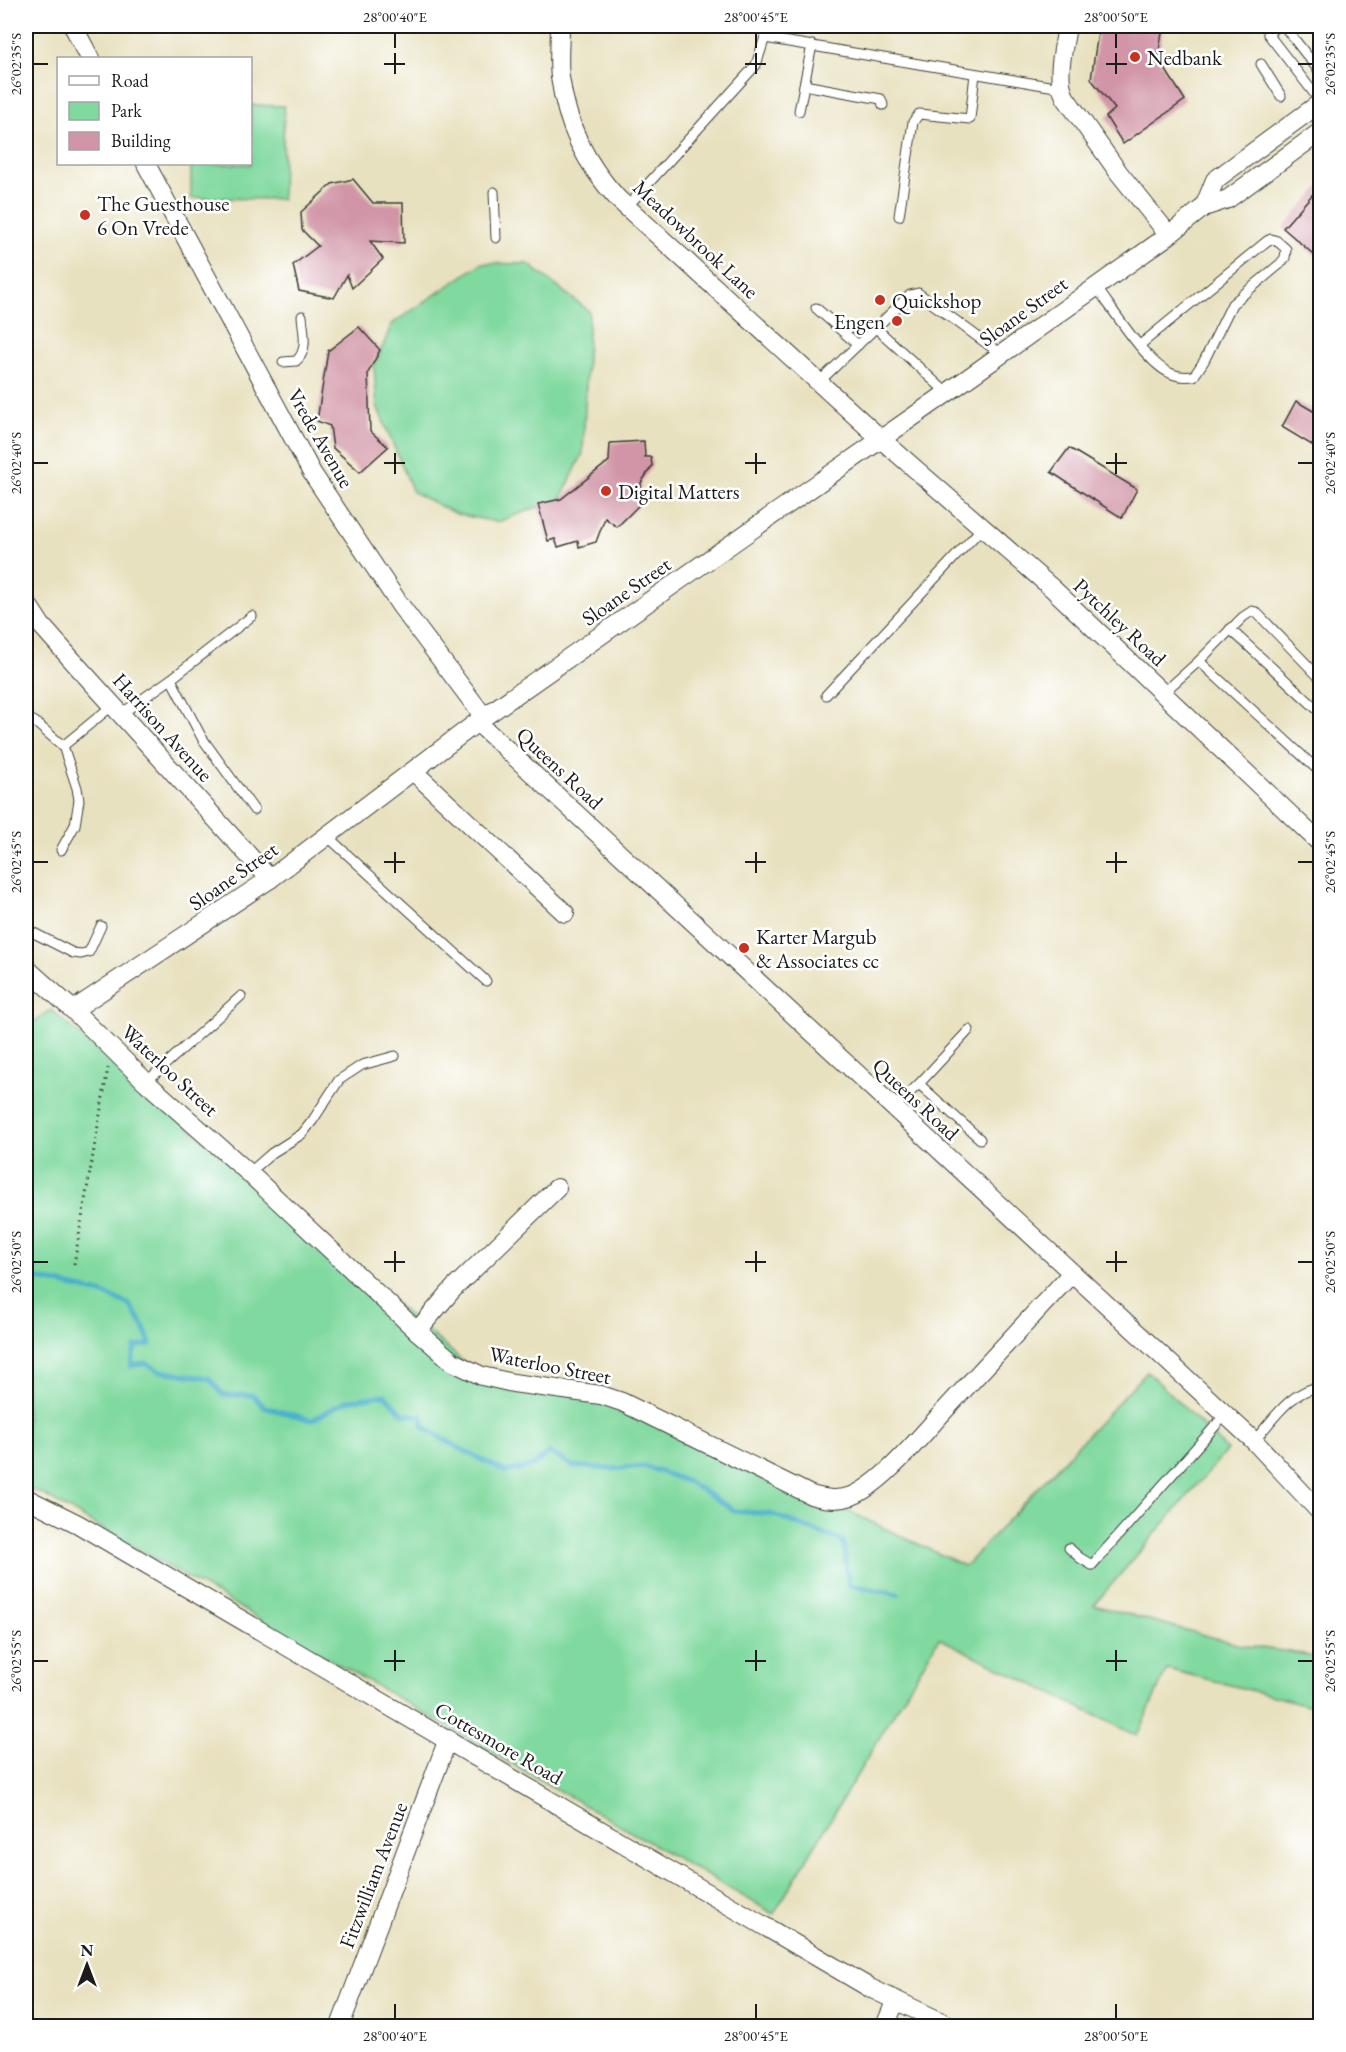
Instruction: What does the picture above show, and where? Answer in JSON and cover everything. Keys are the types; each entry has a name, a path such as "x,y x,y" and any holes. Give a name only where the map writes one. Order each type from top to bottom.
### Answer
{"street":[{"path":"73,26 89,57"},
{"name":"Meadowbrook Lane","path":"560,26 560,76 568,113 580,145 598,177 627,207 882,440"},
{"path":"1067,26 1061,88 1065,97 1119,173 1169,234"},
{"name":"Sloane Street","path":"1204,207 1215,180 1320,102"},
{"name":"Sloane Street","path":"73,1010 270,879 481,720 882,440 1204,207 1228,199 1320,132"},
{"name":"Vrede Avenue","path":"148,165 312,473 400,605 481,720"},
{"name":"Pytchley Road","path":"882,440 982,526 1320,843"},
{"name":"Harrison Avenue","path":"26,602 41,625 270,879"},
{"name":"Queens Road","path":"481,720 893,1108 1254,1441 1320,1512"},
{"path":"414,772 564,913"},
{"name":"Waterloo Street","path":"26,968 73,1010 146,1082 249,1173 453,1362 482,1376 513,1383 601,1395 622,1402 736,1456 811,1495 834,1500 854,1495 881,1476 1072,1273"},
{"path":"417,1331 453,1289 558,1188"},
{"name":"Cottesmore Road","path":"26,1498 78,1524 895,2002 950,2026"},
{"name":"Fitzwilliam Avenue","path":"340,2026 448,1739"},
{"path":"885,2026 895,2002"}],"lane":[{"path":"1276,26 1268,34 1320,102"},
{"path":"1284,26 1320,72"},
{"path":"627,207 756,65 766,34 812,45 1061,88"},
{"path":"1281,49 1294,40"},
{"path":"799,111 812,45"},
{"path":"1261,64 1281,96"},
{"path":"899,216 913,122 919,114 970,119 975,74"},
{"path":"804,85 881,99 883,105"},
{"path":"494,192 496,238"},
{"path":"1096,287 1151,360 1169,373 1184,377 1194,376 1204,361 1232,304 1280,264 1285,258 1286,249 1277,241 1271,239 1267,241 1140,345"},
{"path":"819,382 910,296 918,293 1001,354"},
{"path":"816,308 858,345"},
{"path":"283,362 296,361 303,352 305,345 302,316"},
{"path":"876,328 947,393"},
{"path":"826,695 982,526"},
{"path":"1162,693 1248,613 1256,612 1320,678"},
{"path":"63,746 117,710 171,679 252,616"},
{"path":"1230,629 1320,712"},
{"path":"1199,661 1320,771"},
{"path":"171,679 202,738 254,810"},
{"path":"26,717 63,746 74,775 79,800 75,825 61,850"},
{"path":"327,836 486,981"},
{"path":"26,929 73,953 81,954 89,952 101,926"},
{"path":"146,1082 241,996"},
{"path":"893,1108 919,1084 969,1029"},
{"path":"249,1173 272,1153 308,1128 339,1080 362,1065 395,1056"},
{"path":"919,1084 980,1139"},
{"path":"1254,1441 1295,1396 1320,1387"},
{"path":"1069,1548 1092,1565 1225,1415"}],"path":[{"path":"74,1264 112,1048"}],"green space":[{"path":"252,105 284,106 282,199 191,198 191,165 252,165"},
{"path":"482,263 528,264 589,311 583,453 561,499 497,522 456,514 413,492 377,406 374,367 392,324"},
{"path":"51,1010 478,1374 603,1396 965,1566 1147,1371 1227,1450 1094,1605 1241,1645 1303,1654 1320,1659 1320,1708 1167,1669 1137,1736 939,1638 774,1914 40,1493 26,1488 26,1028"}],"building":[{"path":"1099,26 1163,26 1158,58 1185,100 1123,144 1106,117 1115,109 1091,79"},
{"path":"353,179 373,203 403,203 404,243 370,241 383,259 352,288 347,275 334,298 299,291 293,265 318,246 302,230 301,212 332,184"},
{"path":"1320,186 1320,260 1283,228"},
{"path":"359,327 380,350 368,373 370,431 388,447 360,472 333,448 330,426 317,421 328,351"},
{"path":"1296,401 1320,415 1320,450 1282,427"},
{"name":"Digital Matters","path":"644,441 645,457 651,457 652,466 641,483 642,502 617,527 605,518 596,542 579,547 578,541 558,547 555,539 548,541 538,504 561,499 609,461 610,443"},
{"path":"1069,448 1137,489 1122,518 1051,472"}],"waterway":[{"path":"26,1276 101,1293 129,1304 144,1327 150,1344 135,1347 131,1366 147,1363 159,1371 209,1378 223,1395 253,1395 264,1407 312,1420 346,1401 385,1395 403,1414 422,1416 423,1426 433,1433 506,1472 533,1466 549,1452 573,1466 611,1469 644,1466 689,1482 735,1511 771,1514 843,1541 849,1585 898,1594"}],"place":[{"name":"Nedbank","path":"1135,57"},
{"name":"The Guesthouse 6 On Vrede","path":"85,215"},
{"name":"Quickshop","path":"880,300"},
{"name":"Engen","path":"897,321"},
{"name":"Digital Matters","path":"606,491"},
{"name":"Karter Margub & Associates cc","path":"744,948"}]}
